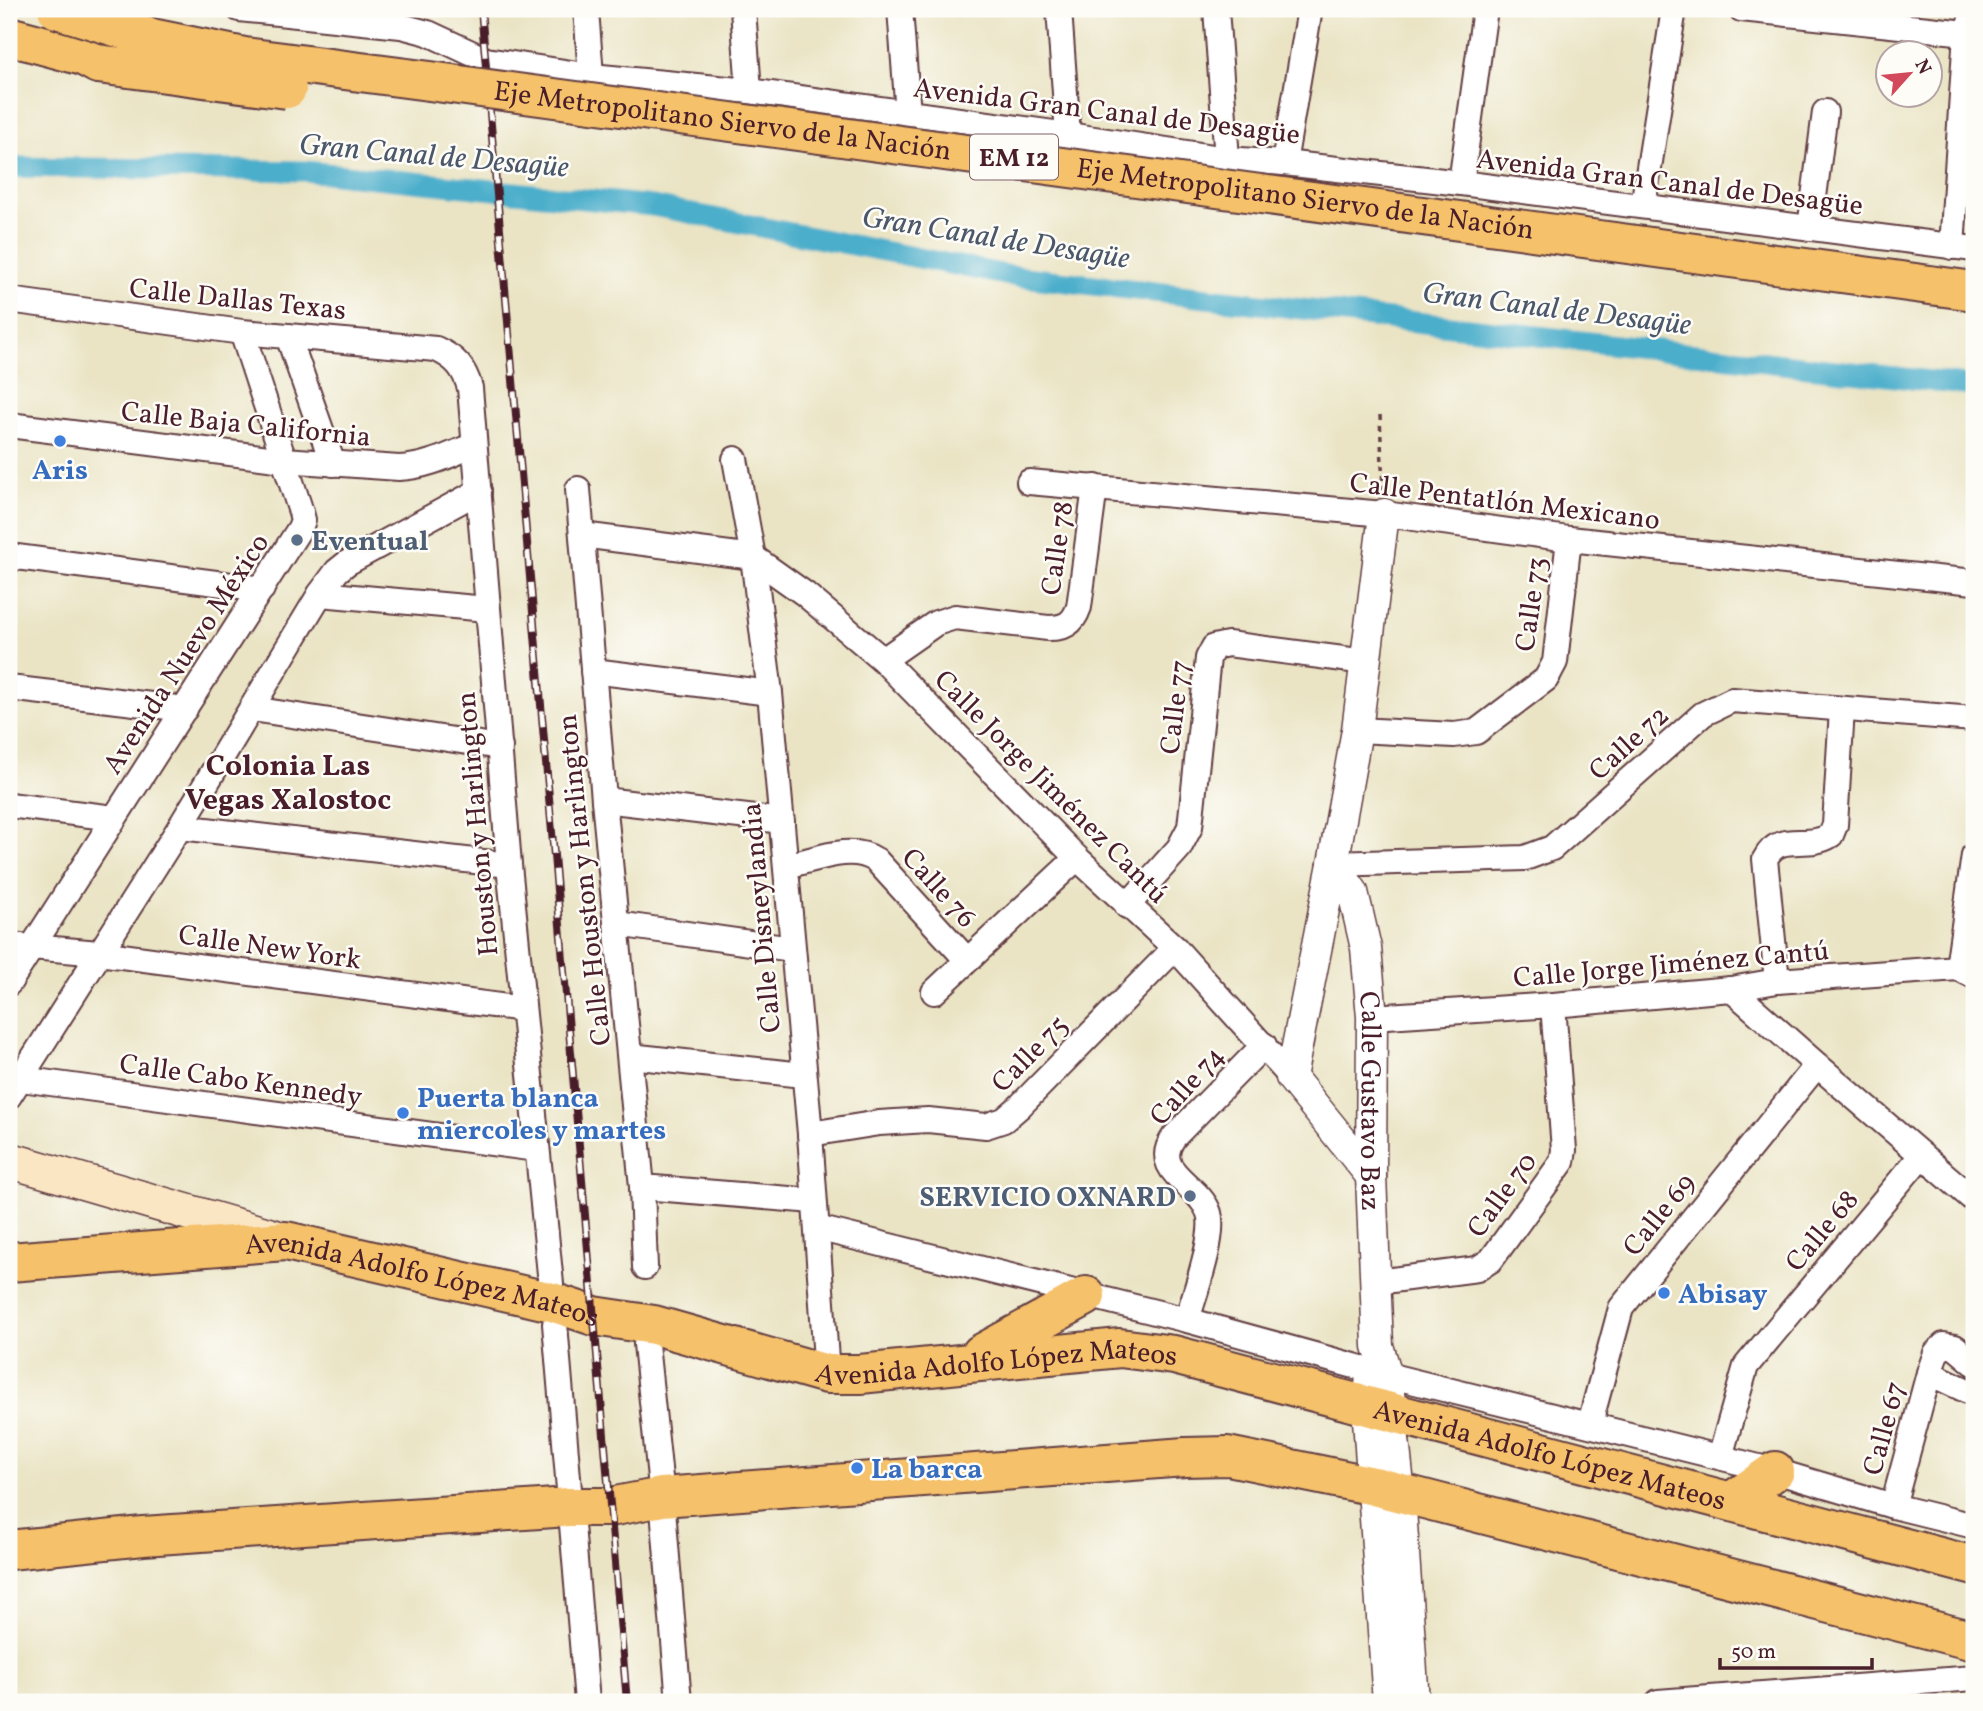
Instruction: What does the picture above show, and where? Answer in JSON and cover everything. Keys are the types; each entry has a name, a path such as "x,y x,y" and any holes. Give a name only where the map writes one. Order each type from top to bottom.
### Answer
{"main road":[{"name":"Eje Metropolitano Siervo de la Nación","path":"57,9 152,38 245,57 1129,172 1974,291"},
{"path":"9,36 83,57 98,64"},
{"path":"9,58 81,72 98,64"},
{"name":"Eje Metropolitano Siervo de la Nación","path":"98,64 1585,258 1974,314"},
{"path":"9,1160 286,1241"},
{"name":"Avenida Adolfo López Mateos","path":"9,1262 286,1241 552,1302 594,1316 654,1325 827,1374 860,1374 1120,1348 1174,1355 1266,1361 1379,1382 1732,1501 1974,1566"},
{"path":"967,1362 1086,1296"},
{"path":"9,1549 143,1536 569,1507 610,1507 662,1497 1185,1457 1228,1456 1387,1490 1974,1641"},
{"path":"1732,1501 1775,1471"}],"street":[{"name":"Avenida Gran Canal de Desagüe","path":"239,9 401,26 428,33 486,60 591,76 749,91 1227,159 1461,183 1963,248"},
{"path":"586,9 591,76"},
{"path":"743,9 749,91"},
{"path":"900,9 908,114"},
{"path":"1059,9 1068,135"},
{"path":"1216,9 1227,159"},
{"path":"1284,163 1310,9"},
{"path":"1461,183 1485,9"},
{"path":"1643,206 1674,9"},
{"path":"1741,9 1970,22 1963,248"},
{"path":"1810,228 1825,113"},
{"name":"Calle Dallas Texas","path":"9,300 242,332 436,349 458,362"},
{"name":"Avenida Nuevo México","path":"9,983 20,946 114,818 297,535 303,520 242,332"},
{"path":"288,336 333,464"},
{"name":"Houston y Harlington","path":"458,362 466,374 470,388 509,865 551,1283"},
{"name":"Calle Baja California","path":"9,425 284,460 415,468 474,445"},
{"name":"Calle Disneylandia","path":"735,460 753,557 770,693 810,1134 827,1374"},
{"name":"Calle Pentatlón Mexicano","path":"1029,482 1384,514 1569,539 1974,583"},
{"name":"Calle 78","path":"883,660 936,623 956,617 1048,628 1070,625 1079,607 1095,487"},
{"name":"Calle Houston y Harlington","path":"578,489 604,800 642,1187 645,1266"},
{"path":"15,1088 180,827 320,594 337,571 479,491"},
{"path":"1371,1177 1291,1077 1357,730 1384,514"},
{"path":"582,535 753,557"},
{"name":"Calle 73","path":"1357,730 1454,735 1476,732 1546,679 1555,662 1569,539"},
{"path":"9,556 262,589"},
{"name":"Calle Jorge Jiménez Cantú","path":"753,557 805,594 883,660 1077,858 1175,948 1291,1077"},
{"path":"320,594 487,609"},
{"name":"Calle 77","path":"1127,906 1179,848 1190,827 1208,658 1214,647 1228,644 1366,662"},
{"path":"593,671 770,693"},
{"path":"9,688 185,709"},
{"name":"Calle 72","path":"1333,864 1525,858 1552,848 1703,714 1732,700 1974,719"},
{"path":"252,709 500,747"},
{"path":"1777,981 1765,859 1770,849 1782,842 1813,842 1831,835 1835,825 1842,709"},
{"path":"604,800 782,821"},
{"path":"9,805 114,818"},
{"path":"180,827 509,865"},
{"name":"Calle 76","path":"786,866 853,851 866,854 876,860 967,960"},
{"name":"Calle 76","path":"934,992 1077,858"},
{"name":"Calle Gustavo Baz","path":"1333,864 1353,892 1362,924 1372,1017 1371,1177 1379,1382 1387,1490"},
{"path":"1966,972 1974,867"},
{"path":"617,924 792,949"},
{"name":"Calle New York","path":"20,946 99,953 523,1009"},
{"name":"Calle 75","path":"810,1134 891,1122 928,1120 986,1126 1003,1120 1019,1107 1175,948"},
{"name":"Calle Jorge Jiménez Cantú","path":"1372,1017 1553,1005 1731,989 1777,981 1966,972"},
{"path":"1731,989 1974,1200"},
{"name":"Calle 70","path":"1377,1282 1478,1269 1492,1260 1562,1162 1564,1150 1553,1005"},
{"name":"Calle 74","path":"1187,1321 1210,1234 1209,1214 1200,1196 1170,1166 1166,1156 1167,1146 1264,1045"},
{"path":"630,1056 803,1075"},
{"name":"Calle 69","path":"1590,1423 1621,1308 1817,1065"},
{"name":"Calle Cabo Kennedy","path":"15,1088 536,1149"},
{"name":"Calle 68","path":"1720,1457 1746,1366 1922,1156"},
{"path":"642,1187 814,1201"},
{"path":"817,1228 1187,1321 1266,1361"},
{"path":"555,1324 587,1702"},
{"path":"646,1344 679,1702"},
{"path":"1929,1373 1936,1353 1944,1345 1955,1347 1974,1363"},
{"name":"Calle 67","path":"1893,1506 1929,1373 1974,1394"},
{"path":"1379,1382 1590,1423 1974,1526"},
{"path":"1387,1490 1388,1702"},
{"path":"1387,1490 1414,1702"},
{"path":"1658,1702 1974,1678"}],"path":[{"path":"1380,415 1384,514"}],"waterway":[{"name":"Gran Canal de Desagüe","path":"9,167 305,171 653,206 1006,275 1974,386"}],"railway":[{"path":"481,9 627,1702"}],"place":[{"name":"Aris","path":"60,441"},
{"name":"Eventual","path":"297,540"},
{"name":"Puerta blanca miercoles y martes","path":"403,1113"},
{"name":"SERVICIO OXNARD","path":"1190,1196"},
{"name":"Abisay","path":"1664,1293"},
{"name":"La barca","path":"857,1468"}],"district":[{"name":"Colonia Las Vegas Xalostoc","path":"288,782"}]}
